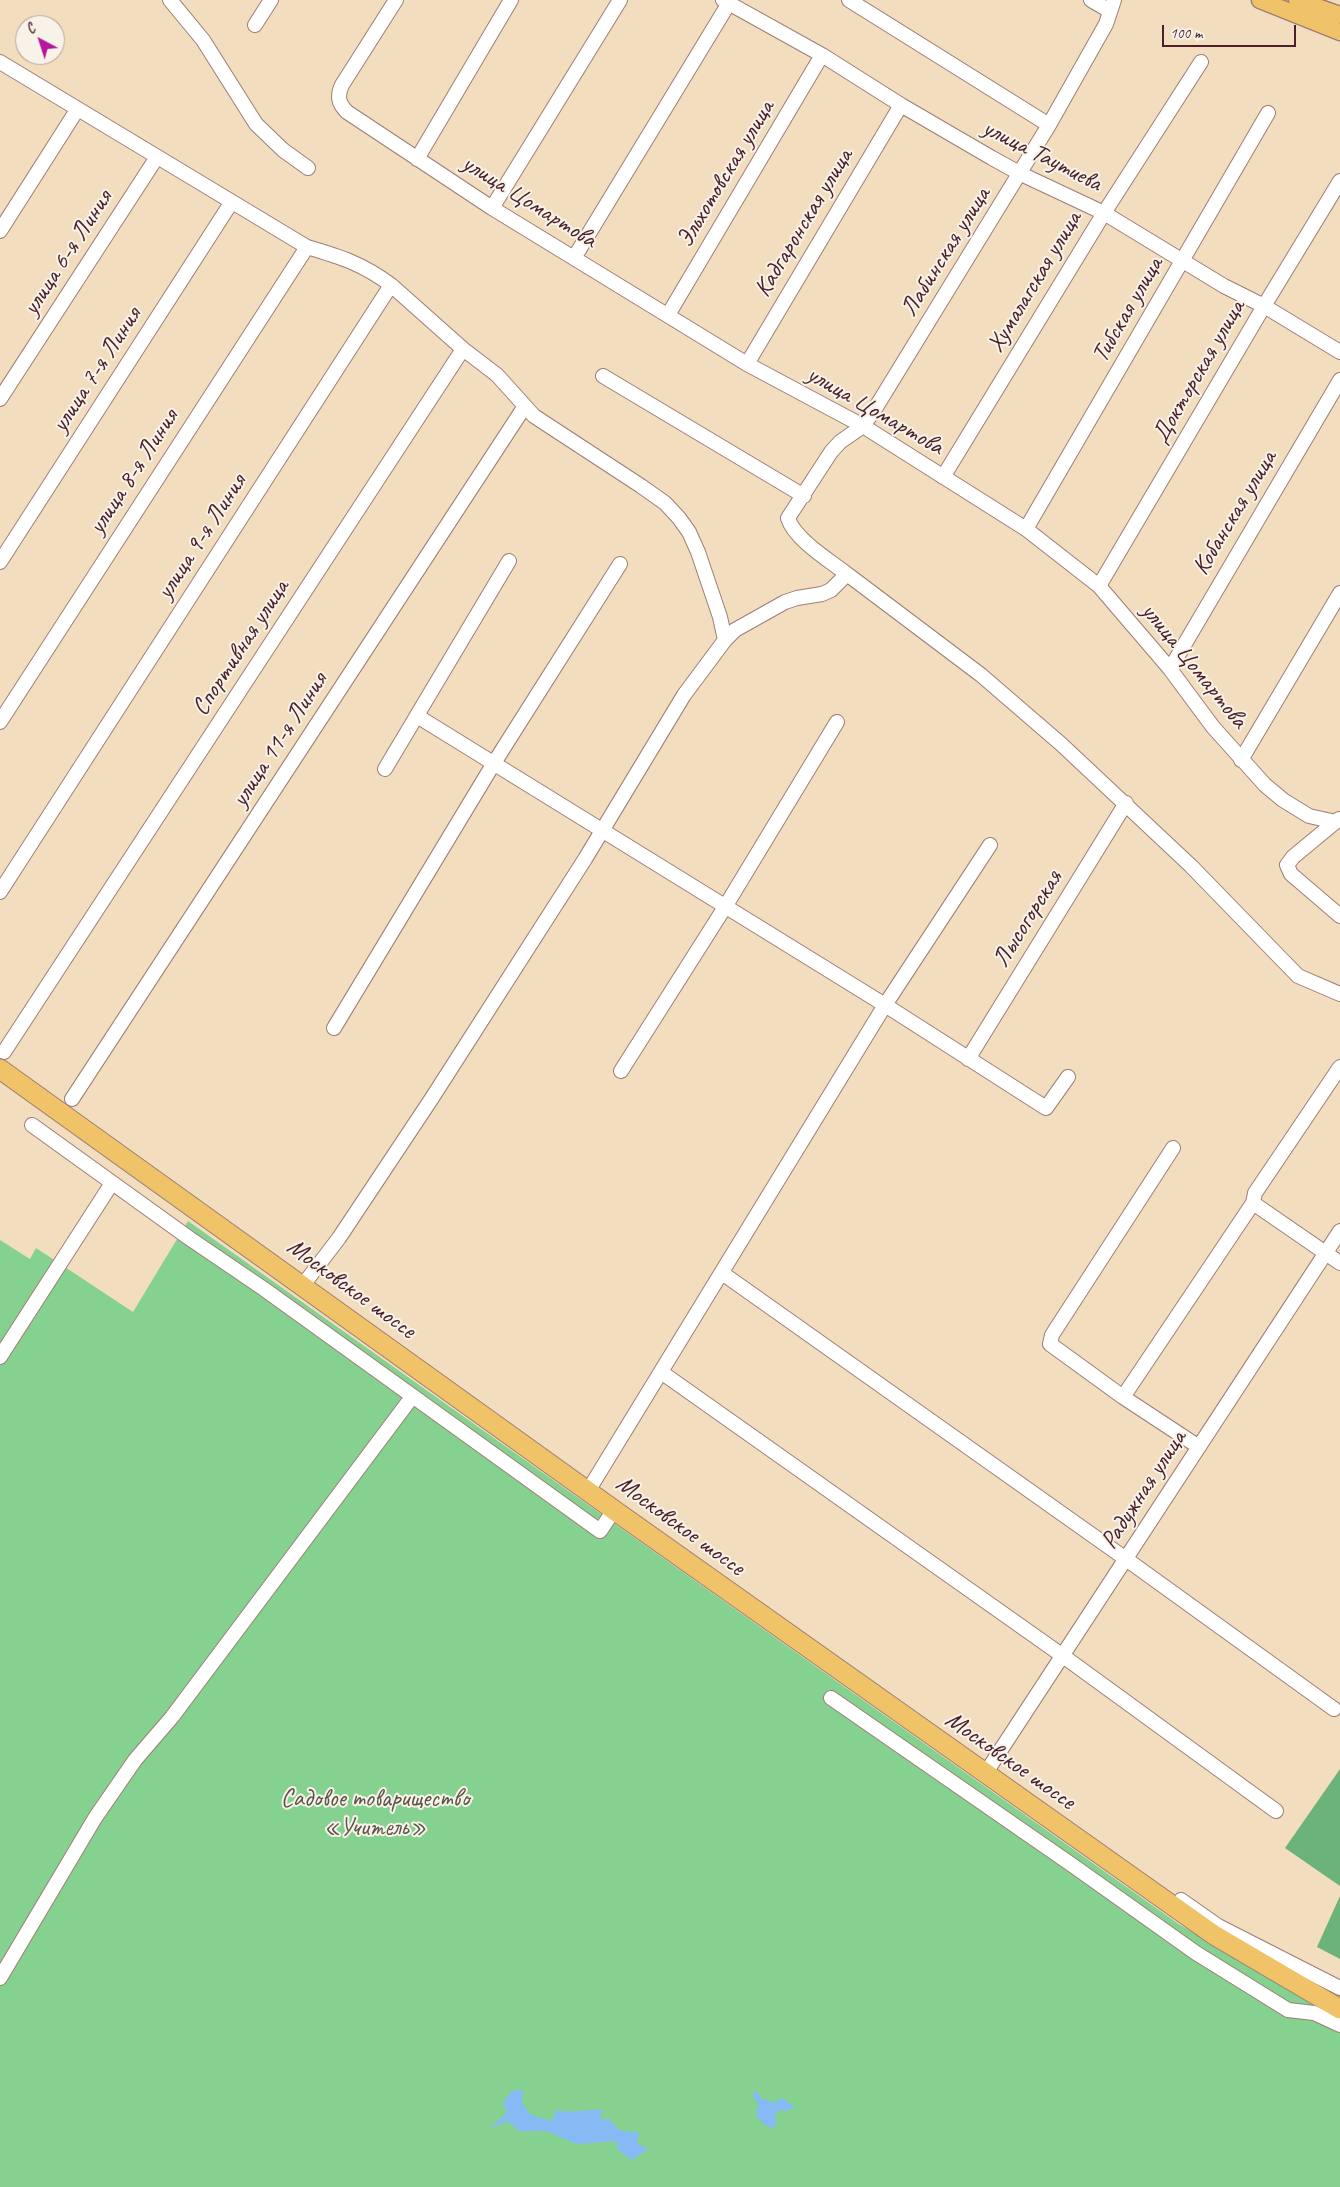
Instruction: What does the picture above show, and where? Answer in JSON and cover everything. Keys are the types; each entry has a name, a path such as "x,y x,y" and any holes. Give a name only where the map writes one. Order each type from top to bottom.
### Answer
{"highway":[{"name":"Московское шоссе","path":"2,1060 303,1285 614,1510 987,1770 1214,1935 1340,2010"}],"main road":[{"path":"1260,0 1340,32"},
{"path":"1297,0 1340,15"}],"street":[{"path":"170,0 204,40 256,124 284,150 308,168"},
{"path":"255,25 271,0"},
{"name":"улица Цомартова","path":"396,0 342,85 338,98 341,106 347,112 492,208 747,364 863,426 1026,529 1099,586 1170,669 1213,728 1265,785 1283,800 1310,816 1338,821"},
{"path":"417,159 511,0"},
{"path":"492,208 620,0"},
{"path":"849,0 1050,125"},
{"path":"1091,0 1112,6"},
{"path":"574,258 726,2"},
{"name":"улица Таутиева","path":"726,2 822,55 901,105 1021,174 1104,213 1182,261 1264,306 1340,352"},
{"name":"Лабинская улица","path":"847,574 790,527 788,518 840,442 863,426 1021,174 1106,24 1112,6"},
{"name":"Эльхотовская улица","path":"668,315 822,55"},
{"name":"Хумалагская улица","path":"944,477 1104,213 1201,62"},
{"path":"1,65 307,247 370,269 392,285 464,349 497,375 541,421 641,486 665,504 679,518 689,532 698,552 720,617 725,640"},
{"name":"Кадгаронская улица","path":"747,364 901,105"},
{"path":"0,231 77,110"},
{"name":"Тибская улица","path":"1026,529 1268,113"},
{"name":"улица 6-я Линия","path":"0,399 157,157"},
{"name":"Докторская улица","path":"1099,586 1340,181"},
{"name":"улица 7-я Линия","path":"0,562 231,203"},
{"name":"улица 8-я Линия","path":"0,722 307,247"},
{"name":"улица 9-я Линия","path":"0,892 392,285"},
{"name":"Спортивная улица","path":"2,1060 464,349"},
{"path":"603,376 804,496"},
{"name":"Кобанская улица","path":"1170,669 1340,380"},
{"name":"улица 11-я Линия","path":"72,1099 525,406"},
{"path":"385,769 509,561"},
{"path":"334,1028 494,763 620,564"},
{"path":"303,1285 339,1238 432,1098 585,859 684,695 725,640 735,630 785,602 822,594 831,590 847,574 981,675 1062,744 1191,866 1298,976 1340,994"},
{"path":"1241,760 1340,593"},
{"path":"416,716 885,1005 1046,1108 1068,1077"},
{"path":"621,1071 726,907 837,722"},
{"name":"Лысогорская","path":"968,1058 1126,803"},
{"path":"1338,821 1293,858 1287,866 1291,874 1340,916"},
{"path":"588,1491 885,1005 990,845"},
{"path":"1124,1397 1253,1203 1255,1193 1340,1067"},
{"path":"32,1125 600,1531 614,1510"},
{"path":"1173,1148 1052,1335 1050,1344 1124,1397 1199,1447"},
{"path":"0,1357 112,1183"},
{"path":"1253,1203 1340,1263"},
{"name":"Радужная улица","path":"987,1770 1340,1231"},
{"path":"722,1273 1334,1709"},
{"path":"661,1372 1063,1656 1276,1811"},
{"path":"0,1978 95,1818 135,1760 172,1716 412,1397"},
{"path":"831,1698 1196,1953 1288,2010 1314,2013 1340,2026"},
{"path":"987,1770 1218,1926 1340,1988"}],"green space":[{"name":"Садовое товарищество «Учитель»","path":"188,1221 1180,1925 1340,2016 1340,2187 0,2187 0,1240 30,1259 36,1248 133,1312"},
{"path":"1340,1769 1340,1886 1285,1848"},
{"path":"1340,1896 1340,1959 1317,1947"}],"water":[{"path":"523,2090 522,2103 531,2115 551,2121 557,2110 569,2112 603,2110 600,2116 603,2120 609,2119 619,2130 639,2133 637,2143 648,2149 632,2160 618,2150 616,2141 576,2144 546,2131 519,2131 508,2121 490,2129 507,2112 503,2102 512,2091"},
{"path":"757,2091 761,2098 775,2103 780,2098 794,2108 786,2111 779,2110 774,2117 777,2124 773,2128 765,2125 756,2116 758,2103 753,2097 754,2092"}]}
